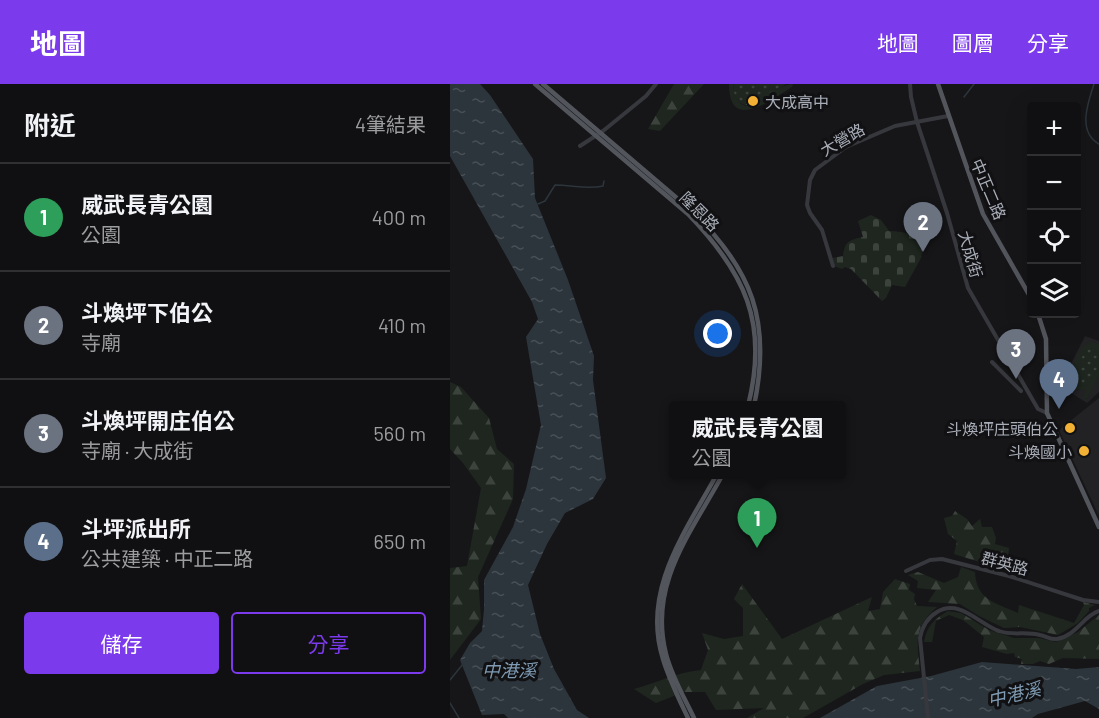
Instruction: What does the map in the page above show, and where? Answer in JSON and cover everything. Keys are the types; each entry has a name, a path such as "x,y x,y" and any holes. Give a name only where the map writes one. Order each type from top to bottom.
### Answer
{"main road":[{"name":"隆恩路","path":"535,84 688,214 732,266 754,322 756,360 749,401"},
{"name":"隆恩路","path":"543,84 692,211 710,229 736,264 753,301 758,321 760,360 755,401"},
{"name":"中正二路","path":"938,84 983,214 1027,291"},
{"path":"1039,318 1046,339 1047,413 1099,527"},
{"path":"688,718 662,657 657,610 660,588 714,479"},
{"path":"694,718 671,670 662,634 662,609 675,554 720,479"}],"street":[{"path":"580,146 603,131 646,96 656,84"},
{"name":"大成街","path":"910,84 917,122 947,213 968,288 1038,409 1047,413"},
{"name":"大營路","path":"833,266 822,230 807,205 810,180 815,170 846,147 895,126 948,116"},
{"path":"992,362 1022,391"},
{"name":"群英路","path":"906,571 930,560 942,559 1009,576 1083,600 1099,602"},
{"path":"928,718 921,645 922,629 934,613 947,607 962,610 1000,632 1012,635 1040,634 1056,639 1070,633 1089,616 1099,611"}],"shaded area":[{"name":"斗煥國小","path":"1085,336 1099,341 1099,392 1087,403 1060,386"},
{"name":"斗煥國小","path":"1099,398 1099,516 1059,430"}],"green space":[{"path":"674,84 704,84 660,131 648,129"},
{"path":"729,84 734,84 734,94 739,102 751,106 783,86 793,84 792,87 763,105 743,110 736,107 731,99"},
{"path":"734,84 786,84 763,100 745,105 737,100"},
{"path":"871,215 881,220 889,231 908,234 924,245 921,258 905,287 892,285 886,298 882,301 851,269 834,266 833,258 843,256 848,242 863,237 858,221"},
{"path":"1091,342 1099,344 1099,350 1092,348 1085,351 1073,375 1076,385 1087,386 1099,368 1099,377 1086,400 1082,398 1086,391 1074,389 1067,377 1082,347"},
{"path":"1092,348 1099,350 1099,368 1090,384 1080,387 1075,384 1073,375 1085,351"},
{"path":"450,382 461,387 489,418 497,449 514,464 513,499 478,577 481,619 450,660 450,568 467,566 481,488 450,449"},
{"path":"955,511 967,519 972,526 980,519 982,527 992,527 996,538 995,544 1009,548 1008,557 999,554 995,561 1005,570 954,554 957,541 948,534 944,518 952,516"},
{"path":"961,567 975,572 976,581 983,595 1018,613 1019,605 1074,623 1084,605 1083,602 1095,605 1089,608 1078,623 1058,635 1020,627 1004,628 960,604 928,602 936,590 917,588 918,581 908,575 918,572 944,583 958,577"},
{"path":"895,579 910,584 909,590 915,594 914,599 917,606 937,607 924,622 918,636 920,671 884,675 863,684 803,718 747,718 764,708 716,710 705,692 684,692 656,703 634,689 675,675 701,670 708,650 702,633 724,639 743,636 743,608 734,599 742,584 782,639 872,597 868,611 880,609 883,592"},
{"path":"948,611 961,613 989,630 1014,638 1039,638 1056,642 1078,632 1099,615 1099,659 1063,658 1049,664 1040,661 1033,664 1021,664 1022,659 1015,657 1014,653 1007,654 982,647 984,637 963,620 949,615 936,621 932,642 924,642 932,624"}],"water":[{"name":"中港溪","path":"450,84 480,84 490,95 533,159 535,198 568,280 594,356 593,380 606,478 593,499 565,513 547,544 528,585 540,634 554,669 577,710 589,718 508,718 504,714 482,715 460,660 470,643 482,631 484,580 513,527 526,489 541,425 526,337 538,319 532,302 450,156"},
{"name":"中港溪","path":"982,662 1076,669 1099,667 1099,709 1085,701 1038,714 1032,718 820,718 877,686 931,676"}],"waterway":[{"path":"964,97 974,84"},
{"path":"1094,84 1087,108 1086,124 1092,139 1099,144"},
{"path":"538,204 545,201 555,185 597,187 603,186 604,181"},
{"path":"450,680 463,664"},
{"path":"450,703 459,718"}],"place":[{"name":"大成高中","path":"753,101"},
{"name":"斗煥坪下伯公","path":"923,252"},
{"name":"斗煥坪開庄伯公","path":"1016,379"},
{"name":"斗坪派出所","path":"1059,409"},
{"name":"斗煥坪庄頭伯公","path":"1070,428"},
{"name":"斗煥國小","path":"1084,451"},
{"name":"威武長青公園","path":"757,548"}]}
